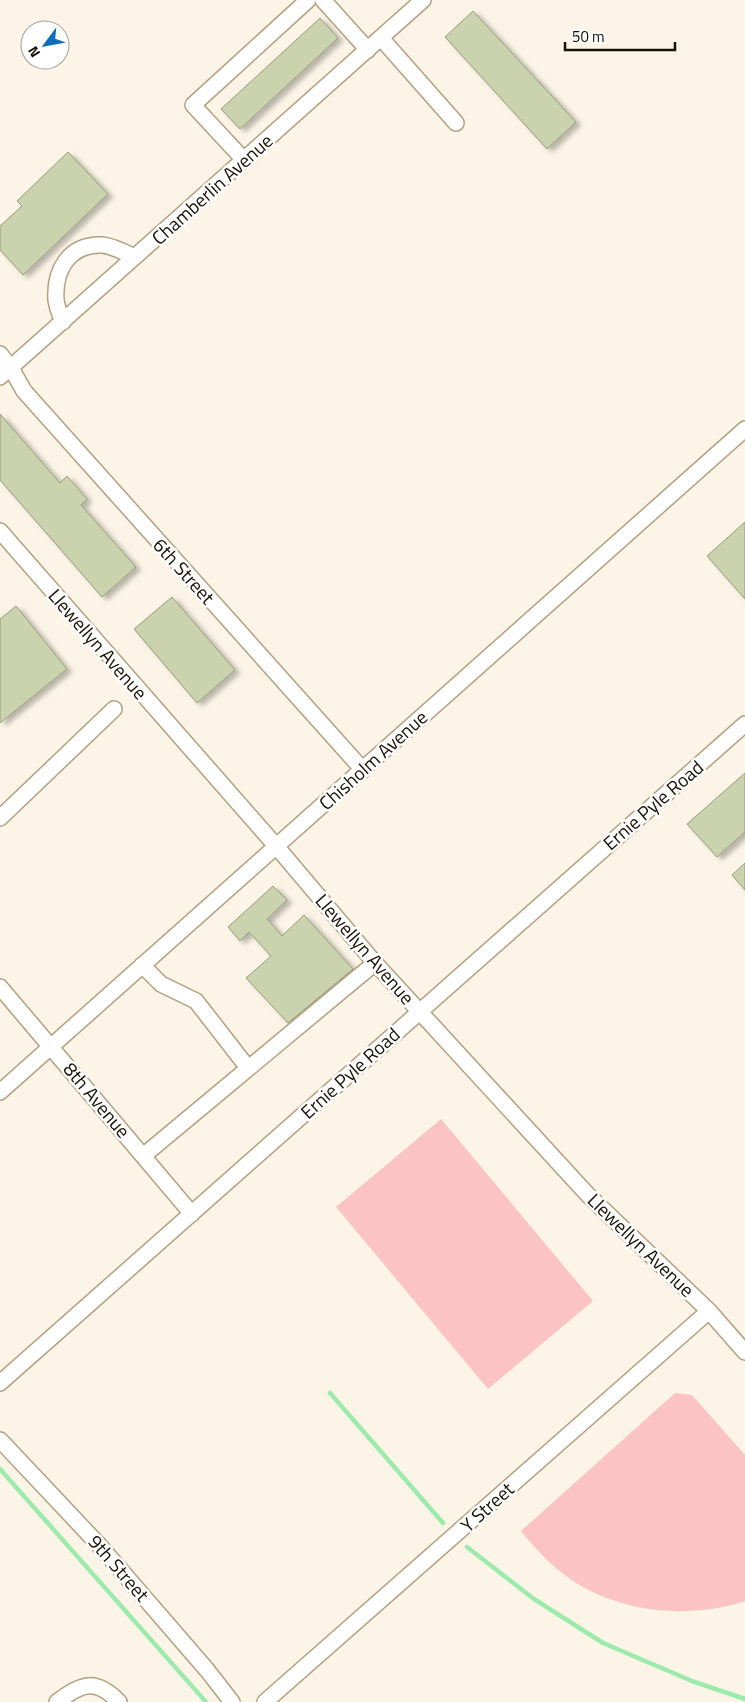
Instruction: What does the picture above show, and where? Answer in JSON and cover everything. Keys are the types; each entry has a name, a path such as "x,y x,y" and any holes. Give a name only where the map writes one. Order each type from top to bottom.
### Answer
{"street":[{"path":"244,160 193,105 308,0"},
{"path":"323,0 368,50"},
{"name":"Chamberlin Avenue","path":"6,373 423,0"},
{"path":"380,38 456,123"},
{"path":"63,322 56,301 56,281 61,268 69,257 78,250 103,245 114,247 135,257"},
{"name":"6th Street","path":"0,354 6,373 363,770"},
{"name":"Chisholm Avenue","path":"0,1092 745,429"},
{"name":"Llewellyn Avenue","path":"0,531 276,846 375,963 588,1195 708,1311 745,1352"},
{"path":"0,818 114,709"},
{"name":"Ernie Pyle Road","path":"0,1383 745,724"},
{"path":"143,1156 375,963"},
{"path":"142,965 161,984 196,1001 248,1068"},
{"name":"8th Avenue","path":"0,986 192,1214"},
{"name":"Y Street","path":"265,1702 708,1311"},
{"name":"9th Street","path":"0,1440 99,1545 207,1670 232,1702"},
{"path":"57,1702 79,1688 90,1686 100,1687 109,1691 119,1702"}],"shaded area":[{"path":"441,1119 593,1301 488,1389 336,1207"},
{"path":"675,1393 692,1395 745,1455 745,1601 704,1610 683,1611 642,1608 622,1603 583,1587 565,1575 541,1554 521,1531"}],"building":[{"path":"473,11 576,122 547,149 445,37"},
{"path":"320,18 338,38 240,129 221,109"},
{"path":"68,152 108,194 23,275 0,250 0,226 22,206 17,201"},
{"path":"0,414 60,483 67,476 87,499 81,505 136,567 102,597 0,480"},
{"path":"745,522 745,599 707,556"},
{"path":"172,597 235,670 197,703 134,629"},
{"path":"16,606 67,669 0,723 0,619"},
{"path":"745,773 745,832 717,857 687,824"},
{"path":"745,863 745,890 732,875"},
{"path":"273,886 287,900 267,919 282,936 304,915 353,969 288,1023 246,978 271,956 249,932 240,941 228,927"}],"waterway":[{"path":"330,1393 443,1523"},
{"path":"0,1469 206,1702"},
{"path":"467,1547 534,1599 603,1643 692,1681 745,1699"}]}
